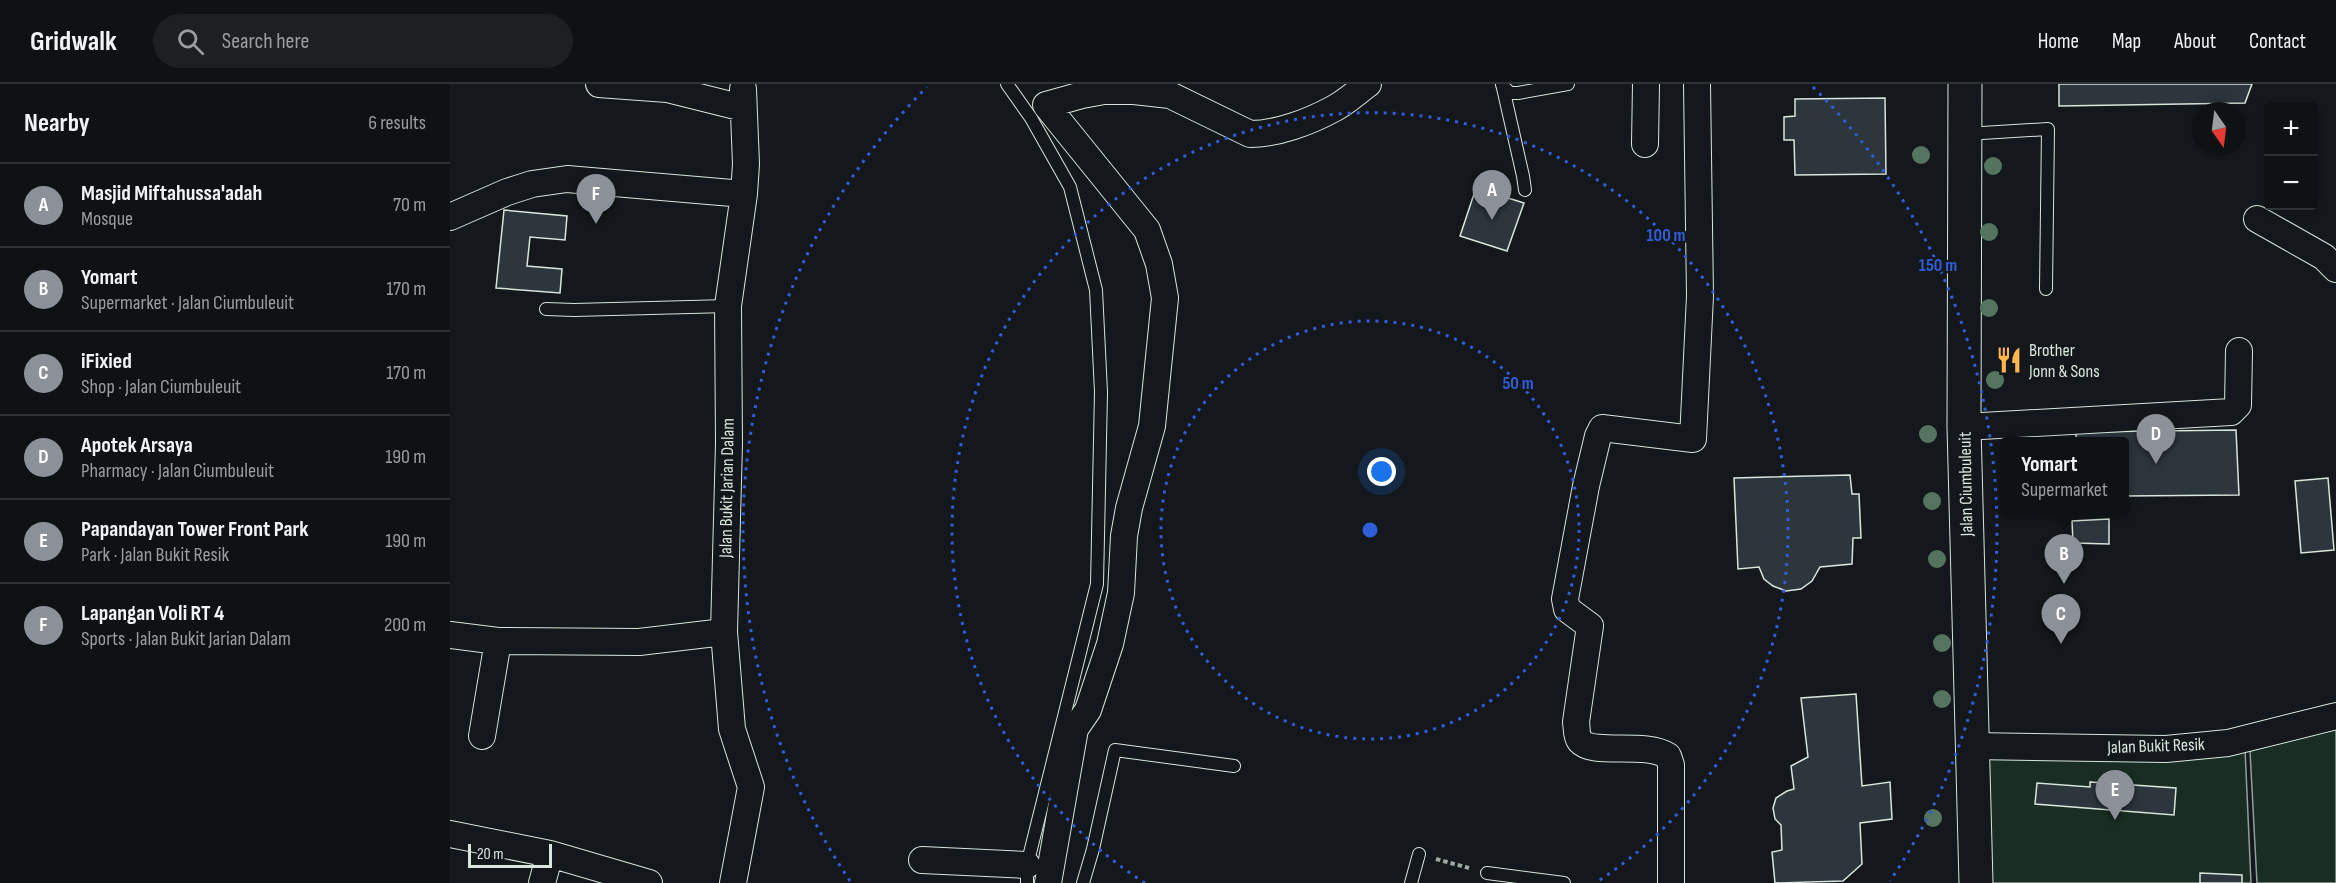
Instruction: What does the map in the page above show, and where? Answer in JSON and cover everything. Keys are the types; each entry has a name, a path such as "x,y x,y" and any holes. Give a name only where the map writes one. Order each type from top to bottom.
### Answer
{"main road":[{"name":"Jalan Ciumbuleuit","path":"1965,84 1964,427 1976,883"}],"street":[{"path":"599,84 743,94"},
{"path":"1048,883 1075,729 1088,710 1110,644 1121,593 1124,536 1129,508 1152,426 1165,298 1159,264 1147,230 1046,105 1082,94 1104,91 1134,91 1170,95 1250,134 1263,134 1334,109 1368,84"},
{"path":"1645,144 1646,84"},
{"path":"1671,883 1671,765 1668,756 1652,749 1590,747 1581,742 1577,735 1576,722 1590,626 1567,609 1565,599 1586,486 1602,428 1693,439 1701,296 1697,84"},
{"name":"Jalan Bukit Jarian Dalam","path":"733,883 751,787 732,729 724,632 729,443 728,306 744,194 746,164 743,94"},
{"path":"450,218 507,192 532,184 567,179 744,194"},
{"path":"2257,219 2324,256 2336,268"},
{"path":"1964,427 2231,412 2238,405 2239,351"},
{"path":"450,635 498,641 639,642 724,632"},
{"path":"482,736 498,641"},
{"name":"Jalan Bukit Resik","path":"1972,746 2166,749 2228,743 2336,716"},
{"path":"450,834 550,854 649,883"},
{"path":"542,883 550,854"},
{"path":"922,860 1027,874"}],"lane":[{"path":"1007,84 1031,118 1070,187 1096,290 1101,392 1097,584 1027,874"},
{"path":"1503,86 1510,93 1518,93 1566,84"},
{"path":"1503,86 1525,190"},
{"path":"1965,134 2048,129 2046,289"},
{"path":"546,309 728,306"},
{"path":"1083,883 1115,750 1234,766"},
{"path":"1411,883 1419,854"},
{"path":"1487,873 1564,883"}],"path":[{"path":"1419,854 1487,873"}],"green space":[{"path":"2336,722 2336,883 2257,883 2250,751"},
{"path":"2245,748 2251,883 1986,883 1980,757"}],"building":[{"path":"2059,84 2252,84 2245,102 2059,106"},
{"path":"1885,98 1886,174 1795,175 1794,140 1784,140 1784,117 1795,116 1795,99"},
{"path":"1476,188 1524,203 1507,251 1460,236"},
{"path":"504,210 567,216 565,240 530,237 527,266 562,269 560,293 496,288"},
{"path":"2236,430 2239,495 2129,496 2129,437 2076,437 2076,432"},
{"path":"1850,475 1852,494 1859,494 1861,538 1853,538 1852,564 1820,567 1812,581 1801,589 1786,591 1773,586 1764,579 1759,567 1738,569 1734,478"},
{"path":"2328,478 2334,550 2301,553 2295,481"},
{"path":"2109,519 2109,544 2073,543 2072,521"},
{"path":"1856,694 1862,786 1890,782 1892,819 1860,823 1862,864 1843,881 1775,883 1772,852 1782,850 1781,825 1775,819 1773,808 1776,798 1794,789 1791,766 1808,757 1801,698"},
{"path":"2090,782 2176,788 2174,815 2035,804 2037,783 2090,787"},
{"path":"2200,873 2242,875 2242,883 2200,883"}],"place":[{"name":"Masjid Miftahussa'adah","path":"1492,220"},
{"name":"Lapangan Voli RT 4","path":"596,224"},
{"name":"Brother Jonn & Sons","path":"2009,360"},
{"name":"Apotek Arsaya","path":"2156,464"},
{"name":"Yomart","path":"2064,584"},
{"name":"iFixied","path":"2061,644"},
{"name":"Papandayan Tower Front Park","path":"2115,820"}]}
